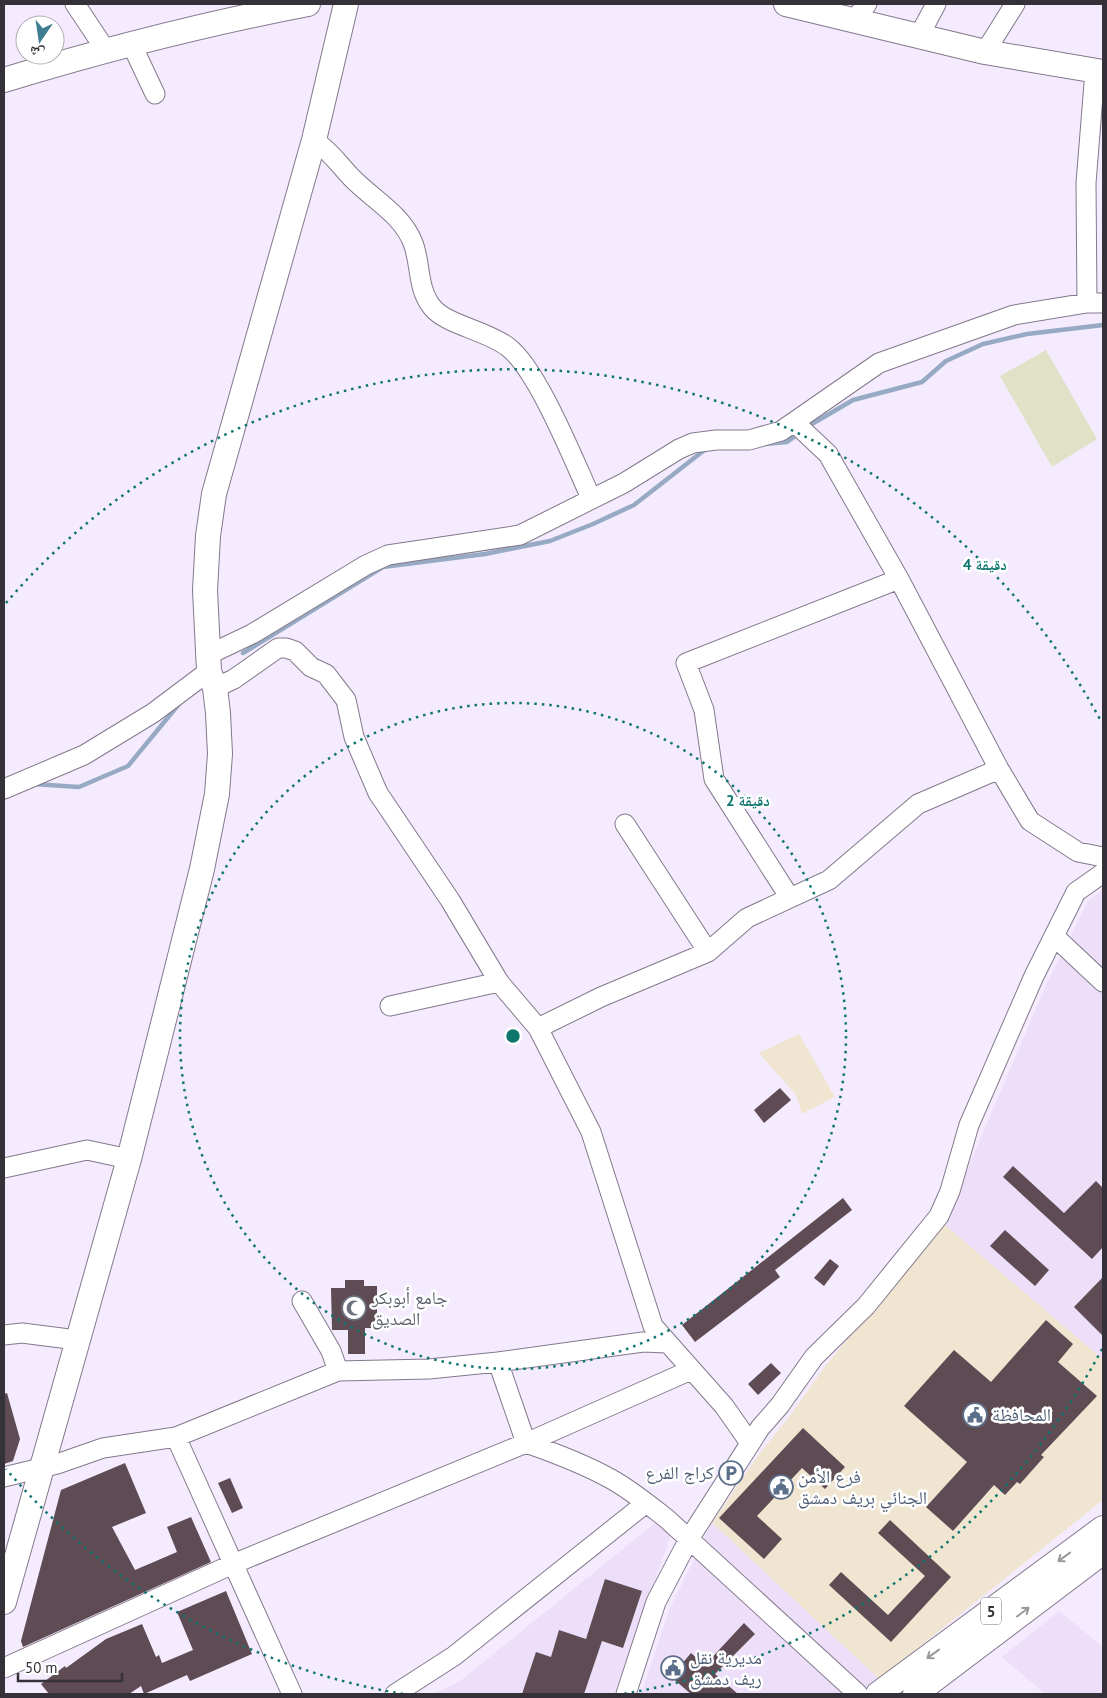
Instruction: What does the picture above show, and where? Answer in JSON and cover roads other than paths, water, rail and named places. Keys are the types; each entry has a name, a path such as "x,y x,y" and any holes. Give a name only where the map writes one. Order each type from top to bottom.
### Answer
{"main road":[{"path":"4,80 131,43 213,12 308,4"},
{"path":"4,1602 129,1159 202,869 217,794 220,754 205,590 208,536 214,494 314,140 346,4"},
{"path":"786,4 861,12 919,36 985,52 1099,72"},
{"name":"5","path":"878,1694 1103,1528"},
{"name":"5","path":"914,1694 1103,1552"}],"street":[{"path":"75,4 105,50"},
{"path":"919,36 936,4"},
{"path":"985,52 1014,4"},
{"path":"131,43 155,94"},
{"path":"4,789 84,755 153,712 212,671 252,634 366,565 388,555 419,549 500,540 520,535 624,483 679,449 693,444 766,437 795,423 878,363 1014,315 1095,303 1086,183 1099,72"},
{"path":"314,140 332,152 351,176 376,201 396,216 408,232 414,245 424,292 430,306 438,314 450,321 493,336 510,348 522,361 538,386 591,498"},
{"path":"795,423 828,454 899,579 998,769 1030,821 1078,852 1103,857"},
{"path":"790,898 714,779 704,710 686,663 899,579"},
{"path":"212,671 234,679 278,648 286,648 295,651 311,667 326,674 346,700 354,738 378,793 450,900 499,982 538,1028 591,1132 653,1326 724,1406 750,1443"},
{"path":"538,1028 601,997 708,952 747,918 829,880 918,804 998,769"},
{"path":"625,824 708,952"},
{"path":"626,1694 656,1602 689,1539 750,1443 814,1356 866,1306 939,1216 950,1192 969,1125 1054,936 1076,892 1103,872"},
{"path":"1054,936 1103,982"},
{"path":"390,1006 499,982"},
{"path":"4,1168 87,1150 129,1159"},
{"path":"302,1301 331,1351 338,1372"},
{"path":"4,1335 22,1333 77,1340"},
{"path":"4,1477 41,1468 103,1448 176,1437 338,1372 430,1369 498,1362 643,1342 667,1342"},
{"path":"498,1362 526,1443"},
{"path":"4,1668 233,1564 526,1443 691,1370"},
{"path":"176,1437 292,1694"},
{"path":"526,1443 569,1459 611,1479 646,1503 689,1539 858,1694"},
{"path":"395,1694 454,1656 646,1503"}],"waterway":[{"path":"812,424 853,400 922,382 946,361 983,344 1027,334 1103,325"},
{"path":"765,444 787,442 794,437"},
{"path":"243,653 383,567 485,554 550,541 593,524 634,505 707,448"},
{"path":"33,784 79,787 128,766 179,704"}],"place":[{"name":"جامع أبوبكر الصديق","path":"354,1308"},
{"name":"المحافظة","path":"975,1415"},
{"name":"كراج الفرع","path":"731,1473"},
{"name":"فرع الأمن الجنائي بريف دمشق","path":"781,1487"},
{"name":"مديرية نقل ريف دمشق","path":"673,1668"}]}
